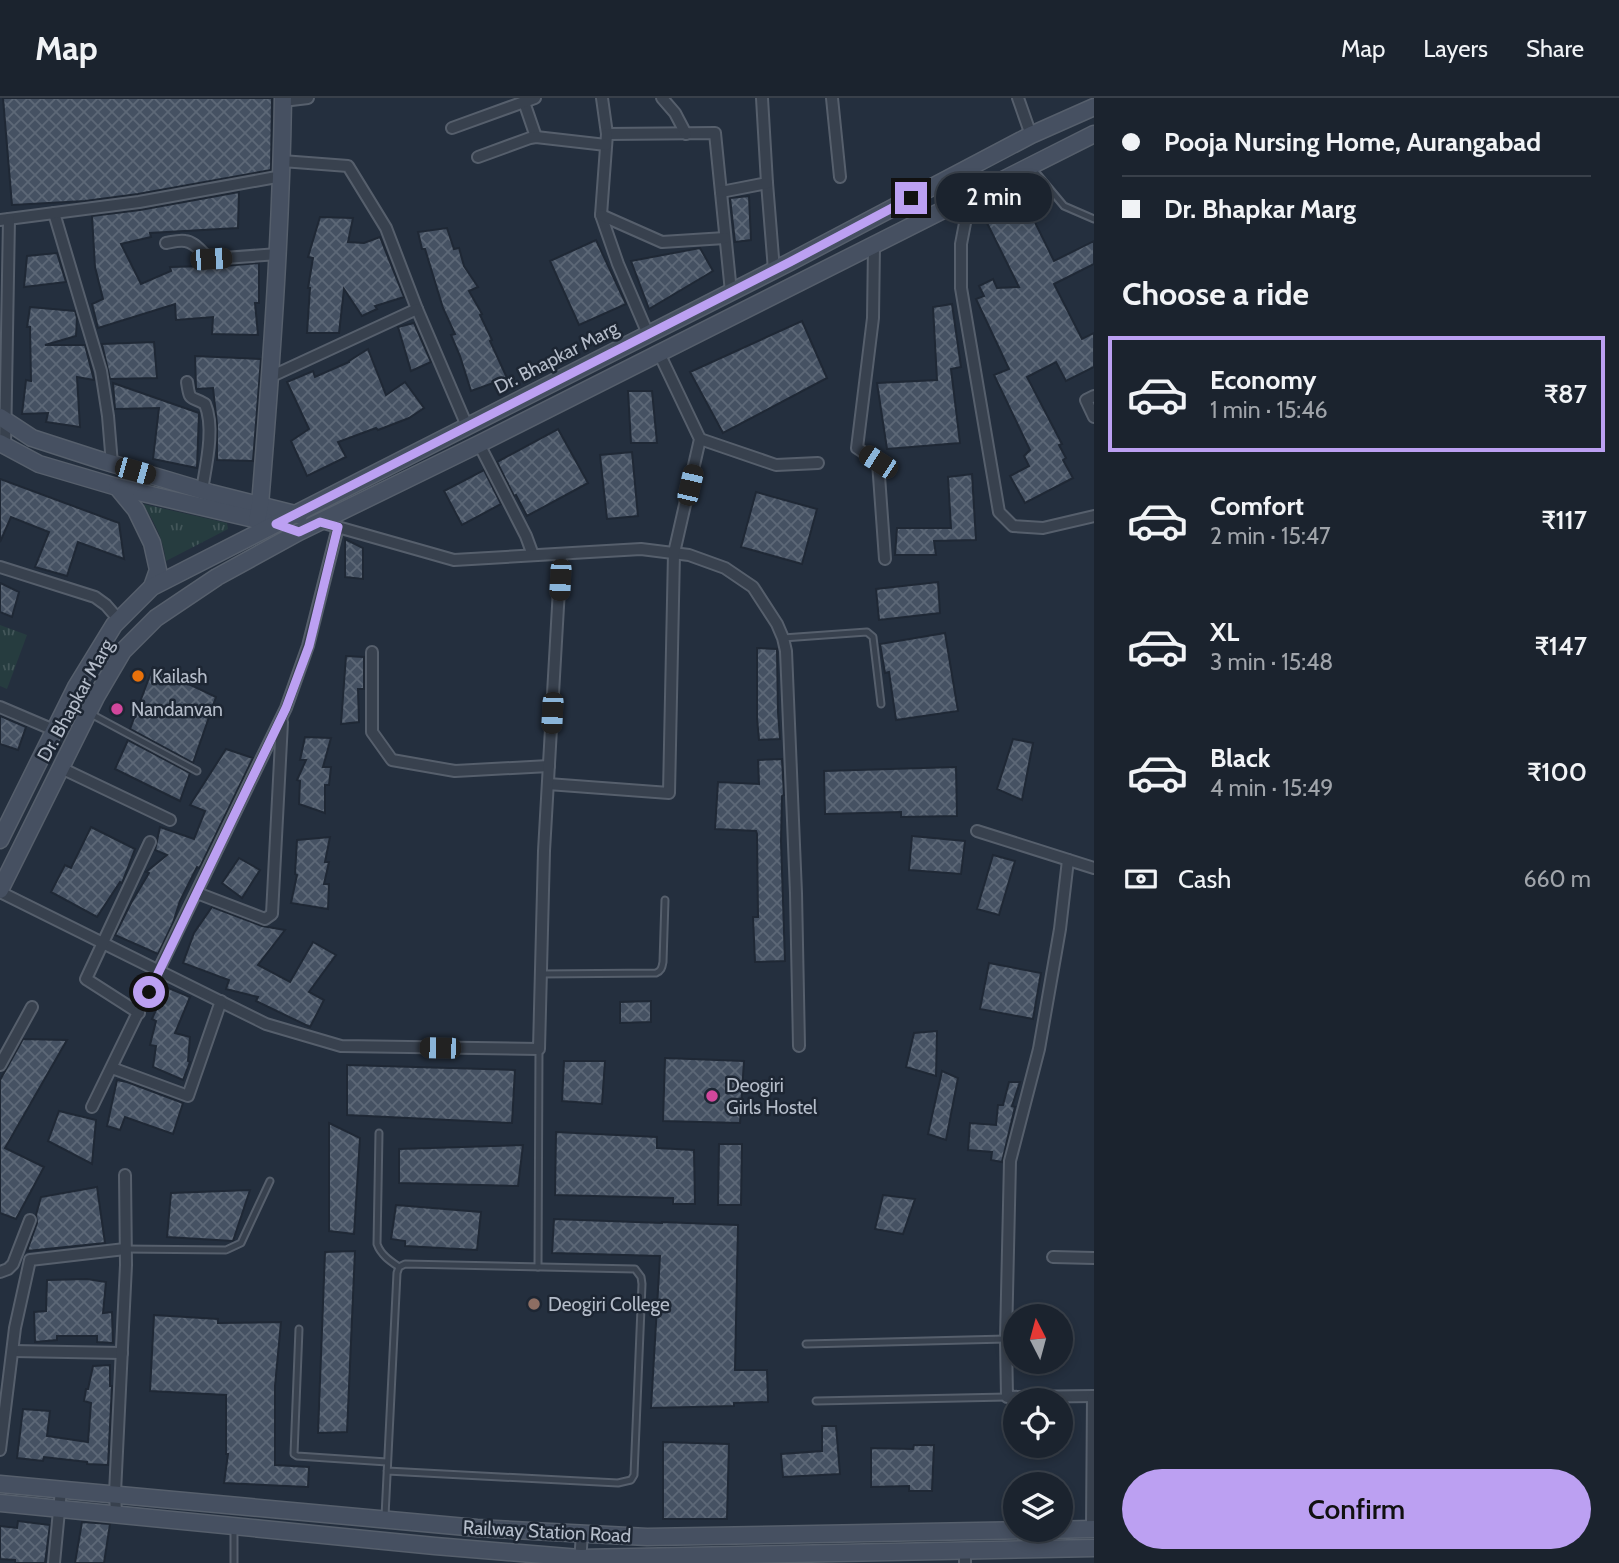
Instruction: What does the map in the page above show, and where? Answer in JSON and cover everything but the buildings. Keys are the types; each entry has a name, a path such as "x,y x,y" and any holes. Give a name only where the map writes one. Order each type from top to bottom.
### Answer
{"main road":[{"path":"258,513 278,254 283,99"},
{"name":"Dr. Bhapkar Marg","path":"0,840 76,687 114,625 152,587 774,270 1031,135 1094,107"},
{"name":"Dr. Bhapkar Marg","path":"0,891 123,651 156,618 217,577 299,532 1094,134"},
{"path":"3,419 32,438 202,490 299,532"},
{"path":"3,445 39,464 117,487 258,513 296,514 320,522"},
{"path":"117,487 136,510 152,543 158,569 152,587"},
{"path":"17,806 37,816"},
{"name":"Railway Station Road","path":"0,1484 477,1528 648,1537 1093,1529"},
{"name":"Railway Station Road","path":"0,1503 580,1560 965,1557 1094,1548"}],"street":[{"path":"283,99 308,98"},
{"path":"603,98 606,139 601,215 618,264 648,334"},
{"path":"662,98 675,113 686,134"},
{"path":"762,98 774,270"},
{"path":"832,98 840,177"},
{"path":"1018,98 1031,135"},
{"path":"452,128 530,100 536,137"},
{"path":"478,157 536,137 606,139 715,134 731,292"},
{"path":"3,445 4,220 188,194 282,168 348,166 386,228 467,426"},
{"path":"721,192 766,183"},
{"path":"970,197 961,244 961,288 999,512 1013,526 1043,528 1094,516"},
{"path":"54,213 101,371 112,464"},
{"path":"601,215 662,242 725,238"},
{"path":"166,243 190,242 211,259 278,254"},
{"path":"874,245 873,318 857,448 878,462 885,559"},
{"path":"270,377 417,309"},
{"path":"548,784 669,793 674,554 700,439 659,353"},
{"path":"187,382 189,395 193,400 205,404 208,418 209,433 202,490"},
{"path":"1094,397 1086,401 1094,417"},
{"path":"700,439 776,465 818,463"},
{"path":"479,444 533,555"},
{"path":"320,522 454,560 641,549 688,555 725,568 753,587 777,624 786,651 799,1046"},
{"path":"92,1107 282,716 309,646 338,527"},
{"path":"0,891 266,1024 341,1046 540,1049 548,784 561,554"},
{"path":"0,567 94,597 106,605 119,620"},
{"path":"372,652 372,732 392,760 455,771 549,766"},
{"path":"0,707 54,730"},
{"path":"197,893 265,919 272,914 282,716"},
{"path":"61,768 170,820"},
{"path":"976,831 1094,868"},
{"path":"139,1013 86,979 150,842"},
{"path":"1007,1304 1010,1161 1039,1049 1060,929 1068,860"},
{"path":"112,1068 188,1096 221,1001"},
{"path":"0,1065 32,1007"},
{"path":"116,1514 125,1175"},
{"path":"0,1272 13,1264 30,1220"},
{"path":"0,1450 15,1328 30,1260 125,1249"},
{"path":"1053,1257 1094,1258"},
{"path":"13,1352 122,1353"},
{"path":"1073,1396 1093,1396 1093,1529"},
{"path":"54,1563 61,1490"},
{"path":"580,1560 582,1533"}],"lane":[{"path":"1031,166 1064,206 1094,219"},
{"path":"783,638 867,632 870,634 873,637 881,704"},
{"path":"89,713 197,771"},
{"path":"541,974 659,972 663,962 665,900"},
{"path":"538,1267 540,1049"},
{"path":"379,1133 377,1244 384,1255 400,1267"},
{"path":"125,1249 226,1250 237,1245 241,1243 270,1181"},
{"path":"384,1519 397,1273 400,1267 405,1264 635,1269 641,1277 634,1475 631,1480 618,1483 387,1471"},
{"path":"299,1329 294,1454 387,1462"},
{"path":"806,1344 1003,1339"},
{"path":"816,1401 1003,1397"},
{"path":"234,1526 234,1563"}],"green space":[{"path":"143,504 227,523 228,529 166,561 158,531"},
{"path":"0,625 27,635 7,689 0,686"}],"place":[{"name":"Kailash","path":"138,676"},
{"name":"Nandanvan","path":"117,709"},
{"name":"Deogiri Girls Hostel","path":"712,1096"},
{"name":"Deogiri College","path":"534,1304"}],"route":[{"path":"149,992 286,708 309,646 338,527 320,522 299,532 276,524 911,198"}]}
